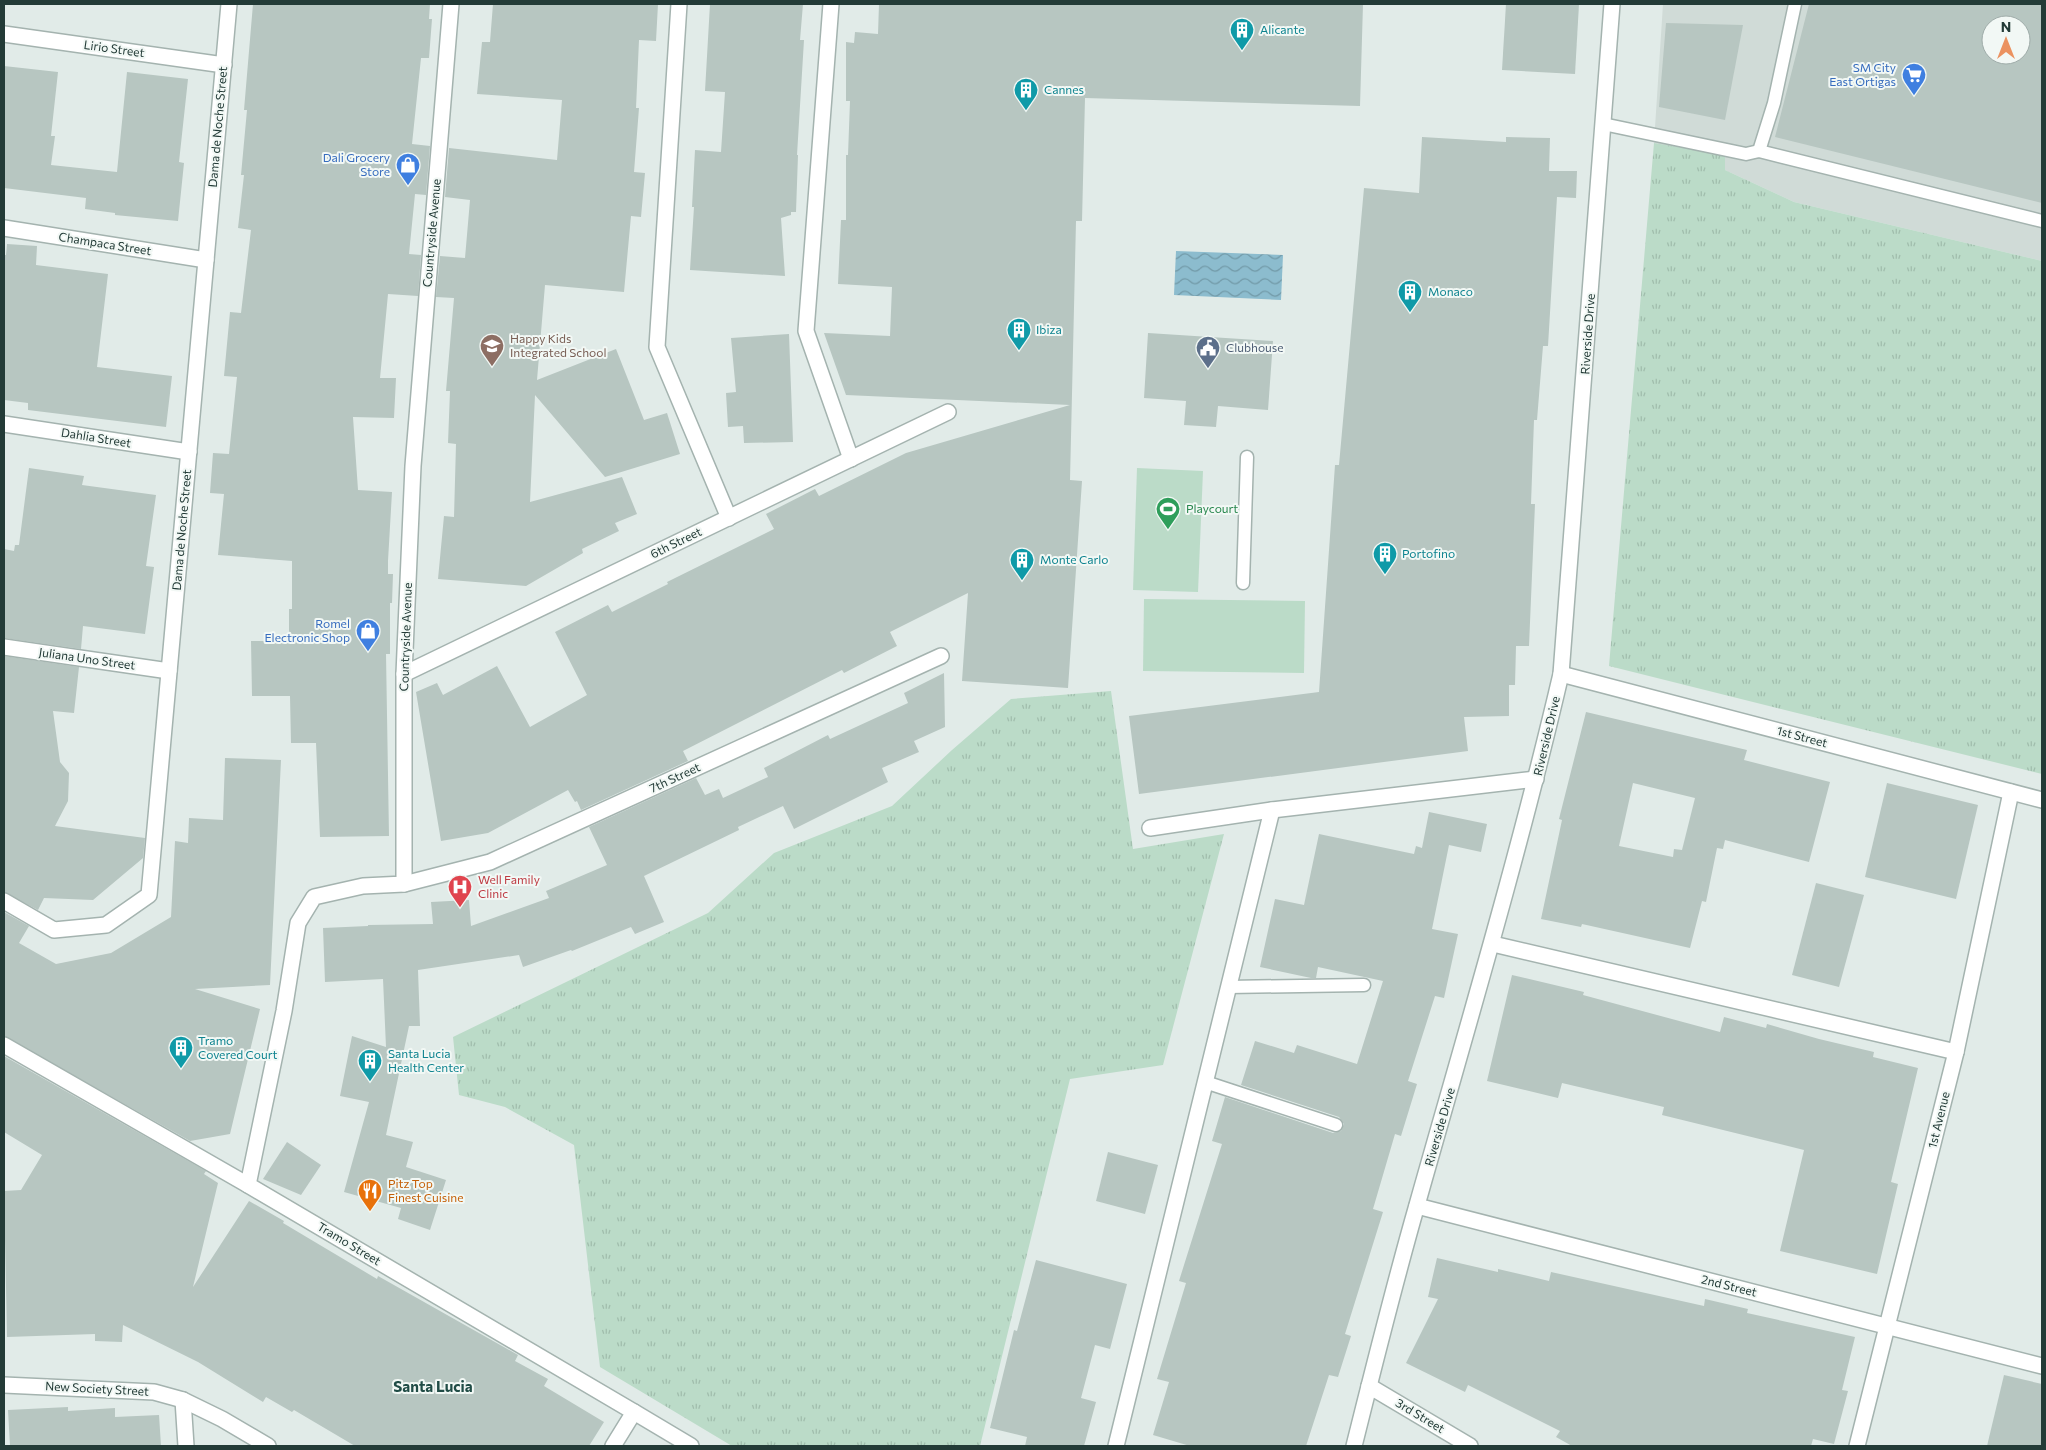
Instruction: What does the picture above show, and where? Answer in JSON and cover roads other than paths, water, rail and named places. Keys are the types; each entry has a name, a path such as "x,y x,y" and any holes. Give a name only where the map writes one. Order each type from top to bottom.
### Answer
{"street":[{"name":"Dama de Noche Street","path":"4,901 54,930 106,925 149,895 229,4"},
{"name":"Countryside Avenue","path":"404,884 404,674 413,466 451,4"},
{"path":"679,4 656,347 729,518"},
{"path":"831,4 806,331 851,459"},
{"name":"Riverside Drive","path":"1354,1446 1417,1206 1492,944 1536,779 1561,674 1612,4"},
{"name":"Lirio Street","path":"4,34 224,65"},
{"name":"Champaca Street","path":"4,228 206,260"},
{"name":"6th Street","path":"404,674 948,412"},
{"name":"Dahlia Street","path":"4,424 189,452"},
{"name":"Juliana Uno Street","path":"4,647 169,671"},
{"name":"7th Street","path":"404,884 490,862 940,656"},
{"name":"1st Street","path":"1561,674 2042,800"},
{"path":"1150,828 1272,810 1536,779"},
{"name":"1st Avenue","path":"1857,1446 1956,1052 2011,792"},
{"path":"1116,1446 1272,810"},
{"path":"248,1185 284,1010 298,923 314,897 363,886 404,884"},
{"path":"1492,944 1956,1052"},
{"name":"Tramo Street","path":"4,1045 248,1185 692,1446"},
{"name":"2nd Street","path":"1417,1206 2042,1366"},
{"name":"New Society Street","path":"4,1385 154,1392 183,1400 222,1419 268,1446"},
{"name":"3rd Street","path":"1369,1386 1470,1446"},
{"path":"183,1400 186,1446"},
{"path":"613,1446 634,1412"}],"lane":[{"path":"1760,151 1774,103 1795,4"},
{"path":"1603,124 1746,154 1760,151 2042,221"},
{"path":"1243,583 1247,457"},
{"path":"1228,988 1364,985"},
{"path":"1205,1082 1336,1125"}],"water":[{"path":"1176,251 1283,255 1281,300 1174,295"}],"place":[{"name":"Alicante","path":"1242,51"},
{"name":"SM City East Ortigas","path":"1914,96"},
{"name":"Cannes","path":"1026,111"},
{"name":"Dali Grocery Store","path":"408,186"},
{"name":"Monaco","path":"1410,313"},
{"name":"Ibiza","path":"1019,351"},
{"name":"Happy Kids Integrated School","path":"492,367"},
{"name":"Clubhouse","path":"1208,369"},
{"name":"Playcourt","path":"1168,530"},
{"name":"Portofino","path":"1385,575"},
{"name":"Monte Carlo","path":"1022,581"},
{"name":"Romel Electronic Shop","path":"368,652"},
{"name":"Well Family Clinic","path":"460,908"},
{"name":"Tramo Covered Court","path":"181,1069"},
{"name":"Santa Lucia Health Center","path":"370,1082"},
{"name":"Pitz Top Finest Cuisine","path":"370,1212"}],"district":[{"name":"Santa Lucia","path":"433,1387"}]}
